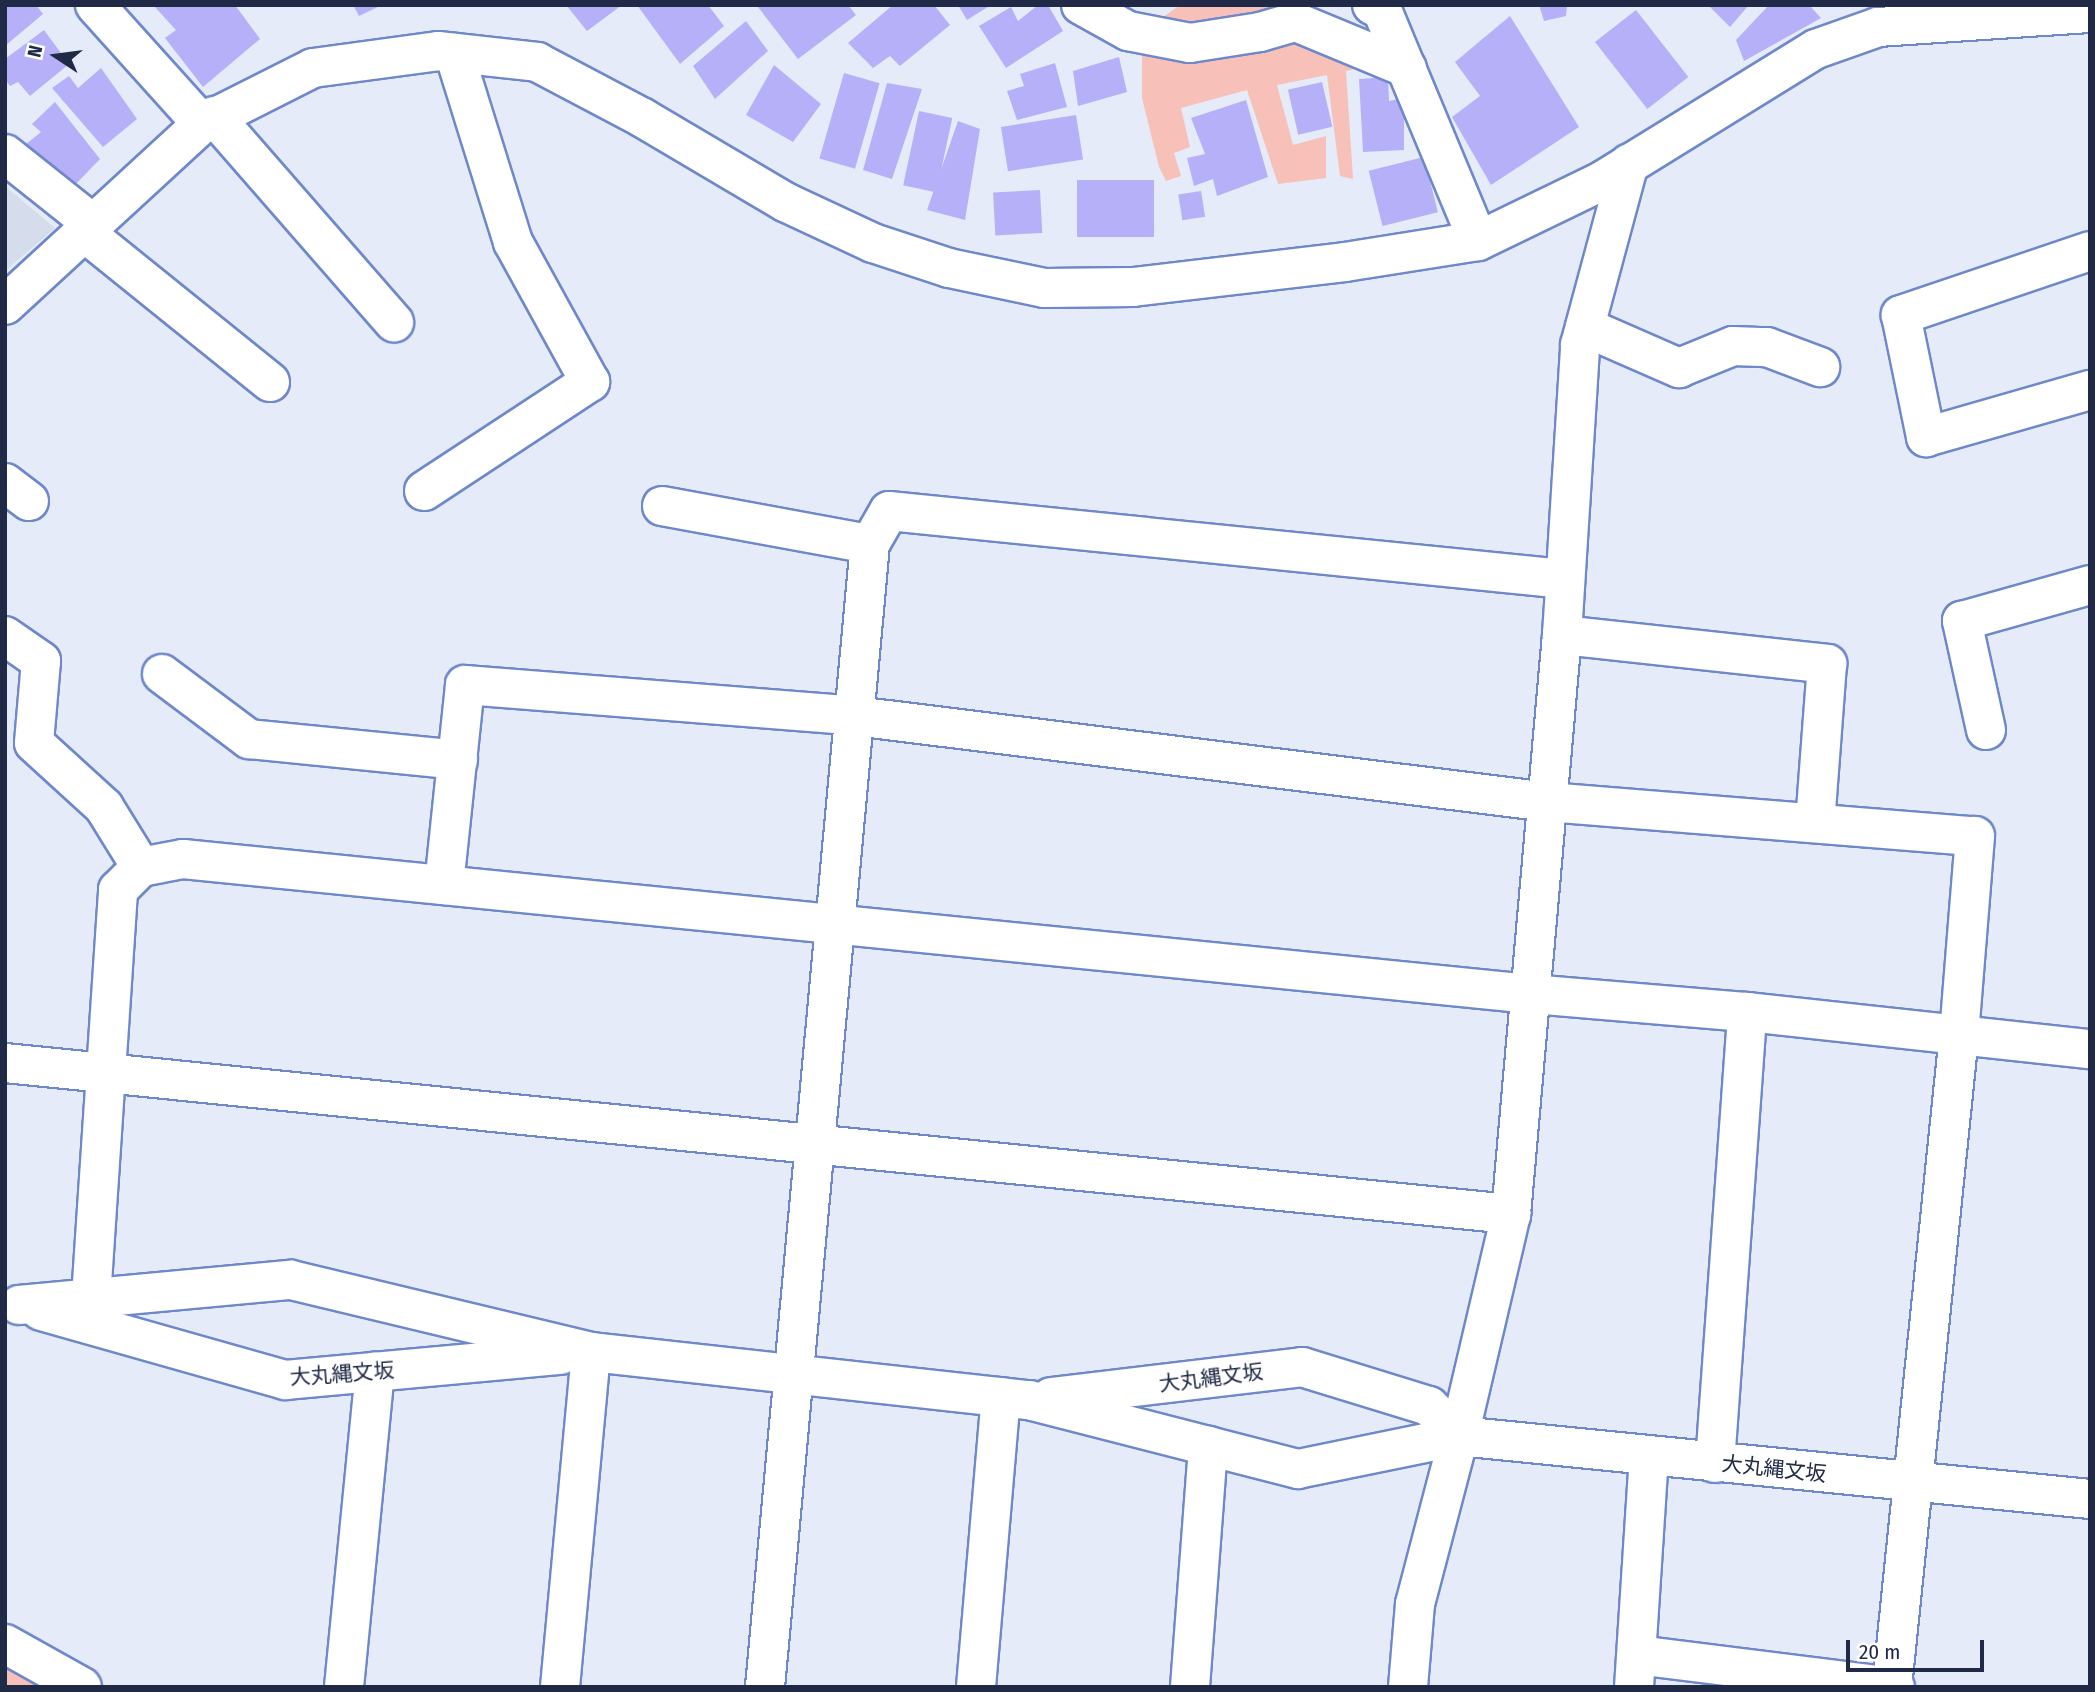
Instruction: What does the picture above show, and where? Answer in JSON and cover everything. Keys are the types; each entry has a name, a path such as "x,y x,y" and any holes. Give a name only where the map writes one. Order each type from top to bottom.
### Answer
{"street":[{"path":"95,5 208,120 394,322"},
{"path":"1081,5 1128,31 1190,43 1260,32 1296,22 1407,68"},
{"path":"1373,5 1382,10 1478,241"},
{"path":"5,305 208,120 313,68 438,51 537,62 643,118 785,202 873,243 950,268 1045,288 1133,287 1345,262 1478,241 1602,181 1816,49 1878,27 1976,13 2090,13"},
{"path":"424,491 590,382 513,242 454,53"},
{"path":"5,155 270,382"},
{"path":"1408,1687 1415,1604 1459,1436 1511,1214 1562,635 1563,579 1580,345 1629,163"},
{"path":"2090,251 1901,315 1926,438 2090,390"},
{"path":"1585,327 1679,368 1733,346 1767,347 1820,367"},
{"path":"662,506 870,544"},
{"path":"765,1687 870,544 890,511 1563,579"},
{"path":"1986,730 1962,621 2090,585"},
{"path":"1562,635 1827,663 1815,823"},
{"path":"5,636 41,661 34,743 104,807 141,867"},
{"path":"162,674 249,738 458,760"},
{"path":"444,885 465,685 855,716 1548,802 1975,836 1959,1035 1893,1687 1636,1671 1650,1456"},
{"path":"91,1298 118,890 141,867 183,859 1531,995 1747,1012 2090,1049"},
{"path":"1715,1463 1747,1012"},
{"path":"5,1063 815,1142 1511,1214"},
{"name":"大丸縄文坂","path":"12,1304 291,1280 591,1352 1015,1399 1298,1469 1459,1436 2090,1499"},
{"name":"大丸縄文坂","path":"12,1304 285,1380 591,1352"},
{"path":"561,1687 591,1352"},
{"name":"大丸縄文坂","path":"1015,1399 1302,1367 1429,1406 1459,1436"},
{"path":"344,1687 375,1372"},
{"path":"976,1687 1015,1399"},
{"path":"1190,1687 1208,1446"},
{"path":"5,1644 82,1687"}],"shaded area":[{"path":"1180,5 1292,5 1370,65 1346,71 1353,179 1340,176 1327,75 1277,85 1293,145 1326,136 1326,178 1278,184 1247,90 1181,108 1190,147 1174,153 1181,176 1166,181 1159,167 1142,98 1142,53 1152,25"},
{"path":"5,186 55,228 5,271"},
{"path":"5,1660 51,1687 5,1687"}],"building":[{"path":"5,5 36,5 43,14 5,46"},
{"path":"153,5 235,5 260,39 203,87 165,38 176,30"},
{"path":"353,5 382,5 359,16"},
{"path":"566,5 622,5 587,31"},
{"path":"637,5 708,5 724,26 680,64"},
{"path":"848,5 856,15 798,59 758,7"},
{"path":"893,5 934,5 950,25 900,66 890,56 873,68 848,43"},
{"path":"958,5 991,5 967,20"},
{"path":"1038,5 1048,5 1063,31 1006,68 979,26 1011,7 1018,21"},
{"path":"1539,5 1567,5 1566,16 1544,21"},
{"path":"1708,5 1749,5 1730,27"},
{"path":"1769,5 1809,5 1821,18 1744,61 1736,40"},
{"path":"1636,10 1688,77 1647,109 1595,42"},
{"path":"1510,16 1579,127 1491,185 1452,117 1480,96 1455,62"},
{"path":"746,21 768,51 715,99 693,66"},
{"path":"44,30 69,64 30,96 18,82 10,86 5,79 5,59"},
{"path":"1119,57 1127,92 1078,106 1073,71"},
{"path":"1055,63 1067,107 1017,120 1007,91 1024,86 1020,74"},
{"path":"774,65 821,104 793,142 746,115"},
{"path":"101,68 137,119 103,147 52,88 69,76 78,88"},
{"path":"844,73 880,83 855,169 819,159"},
{"path":"1388,77 1389,101 1404,98 1404,150 1363,152 1359,79"},
{"path":"1322,82 1332,127 1298,135 1288,90"},
{"path":"887,83 922,89 892,179 863,170"},
{"path":"1246,100 1268,177 1217,196 1213,179 1194,186 1187,158 1205,154 1191,118"},
{"path":"55,102 100,159 71,189 25,145 41,132 32,124"},
{"path":"919,111 952,118 936,192 903,185"},
{"path":"1076,115 1083,159 1008,171 1001,127"},
{"path":"958,121 980,129 965,220 927,210"},
{"path":"1424,157 1438,212 1382,226 1369,171"},
{"path":"1077,180 1154,180 1154,237 1077,237"},
{"path":"1040,190 1042,233 995,235 993,192"},
{"path":"1201,191 1205,217 1182,220 1178,195"}]}
